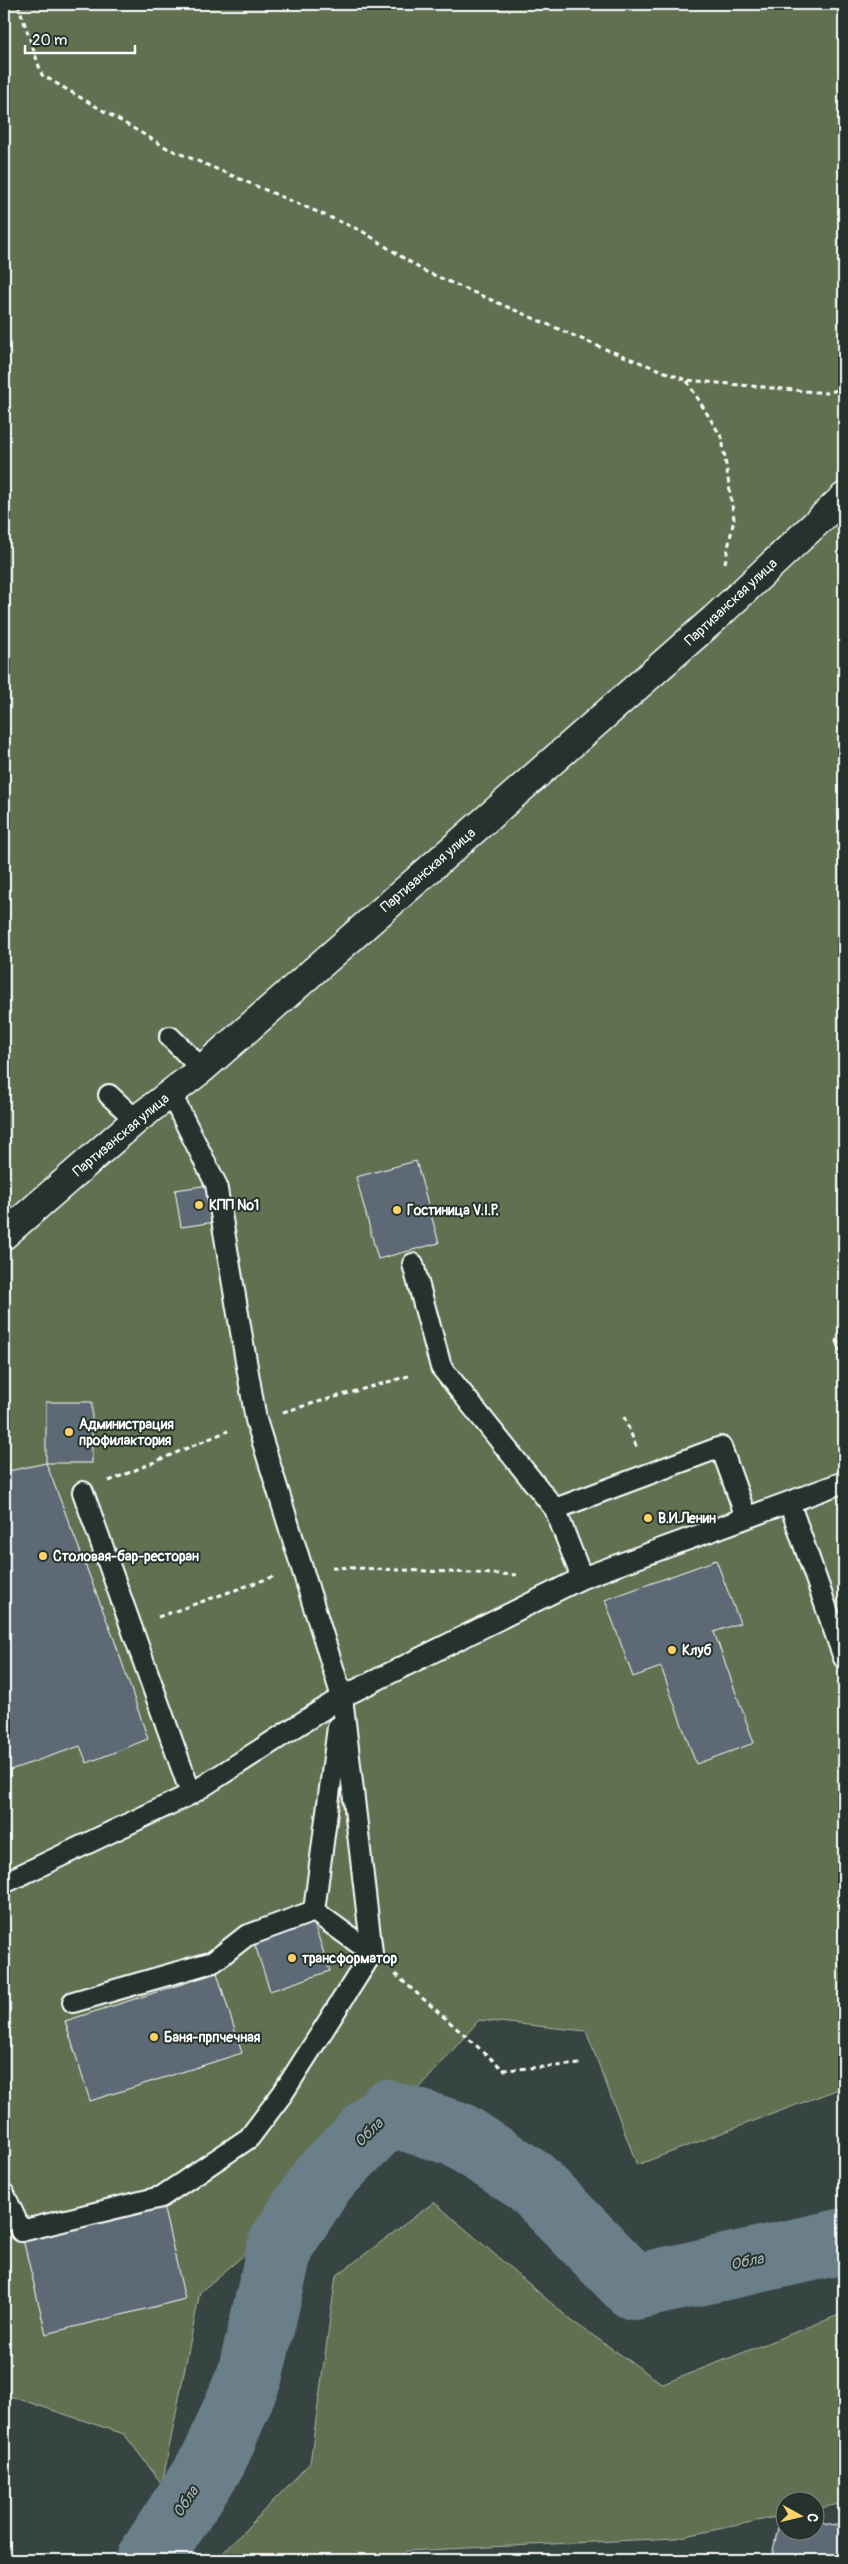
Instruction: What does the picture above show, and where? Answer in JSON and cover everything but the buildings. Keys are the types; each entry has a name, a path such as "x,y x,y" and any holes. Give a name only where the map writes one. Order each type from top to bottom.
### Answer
{"street":[{"name":"Партизанская улица","path":"4,1235 136,1120 202,1069 706,626 844,497"}],"lane":[{"path":"170,1037 202,1069"},
{"path":"4,2194 21,2231 161,2197 249,2138 283,2093 372,1954 342,1698 256,1420 216,1184 171,1094"},
{"path":"109,1095 136,1120"},
{"path":"413,1264 441,1367 555,1509 582,1578"},
{"path":"555,1509 721,1447 746,1517"},
{"path":"4,1883 191,1794 342,1698 582,1578 844,1482"},
{"path":"83,1492 191,1794"},
{"path":"789,1502 844,1658"},
{"path":"314,1911 342,1698"},
{"path":"314,1911 372,1954"},
{"path":"73,2002 213,1962 246,1936 314,1911"}],"path":[{"path":"18,4 42,76 167,148 362,231 422,270 600,347 686,380 826,393 844,388"},
{"path":"686,380 722,438 734,519 725,565"},
{"path":"836,1339 844,1361"},
{"path":"83,1492 256,1420 441,1367"},
{"path":"132,1627 302,1566 524,1575"},
{"path":"372,1954 504,2070 581,2064"}],"green space":[{"path":"4,4 844,4 844,2087 637,2165 586,2031 479,2020 356,2161 200,2292 162,2484 124,2434 10,2396 4,2398"},
{"path":"434,2202 572,2321 663,2384 844,2313 844,2503 826,2507 826,2492 776,2492 776,2517 676,2538 406,2551 398,2560 216,2560 310,2463 336,2276"}],"waterway":[{"name":"Обла","path":"149,2560 215,2458 250,2375 281,2244 323,2179 388,2113 457,2134 531,2182 634,2287 844,2241"}],"place":[{"name":"КПП №1","path":"199,1205"},
{"name":"Гостиница V.I.P.","path":"397,1210"},
{"name":"Администрация профилактория","path":"69,1432"},
{"name":"В.И.Ленин","path":"648,1518"},
{"name":"Столовая-бар-ресторан","path":"43,1556"},
{"name":"Клуб","path":"672,1650"},
{"name":"трансформатор","path":"292,1958"},
{"name":"Баня-прпчечная","path":"154,2037"}]}
